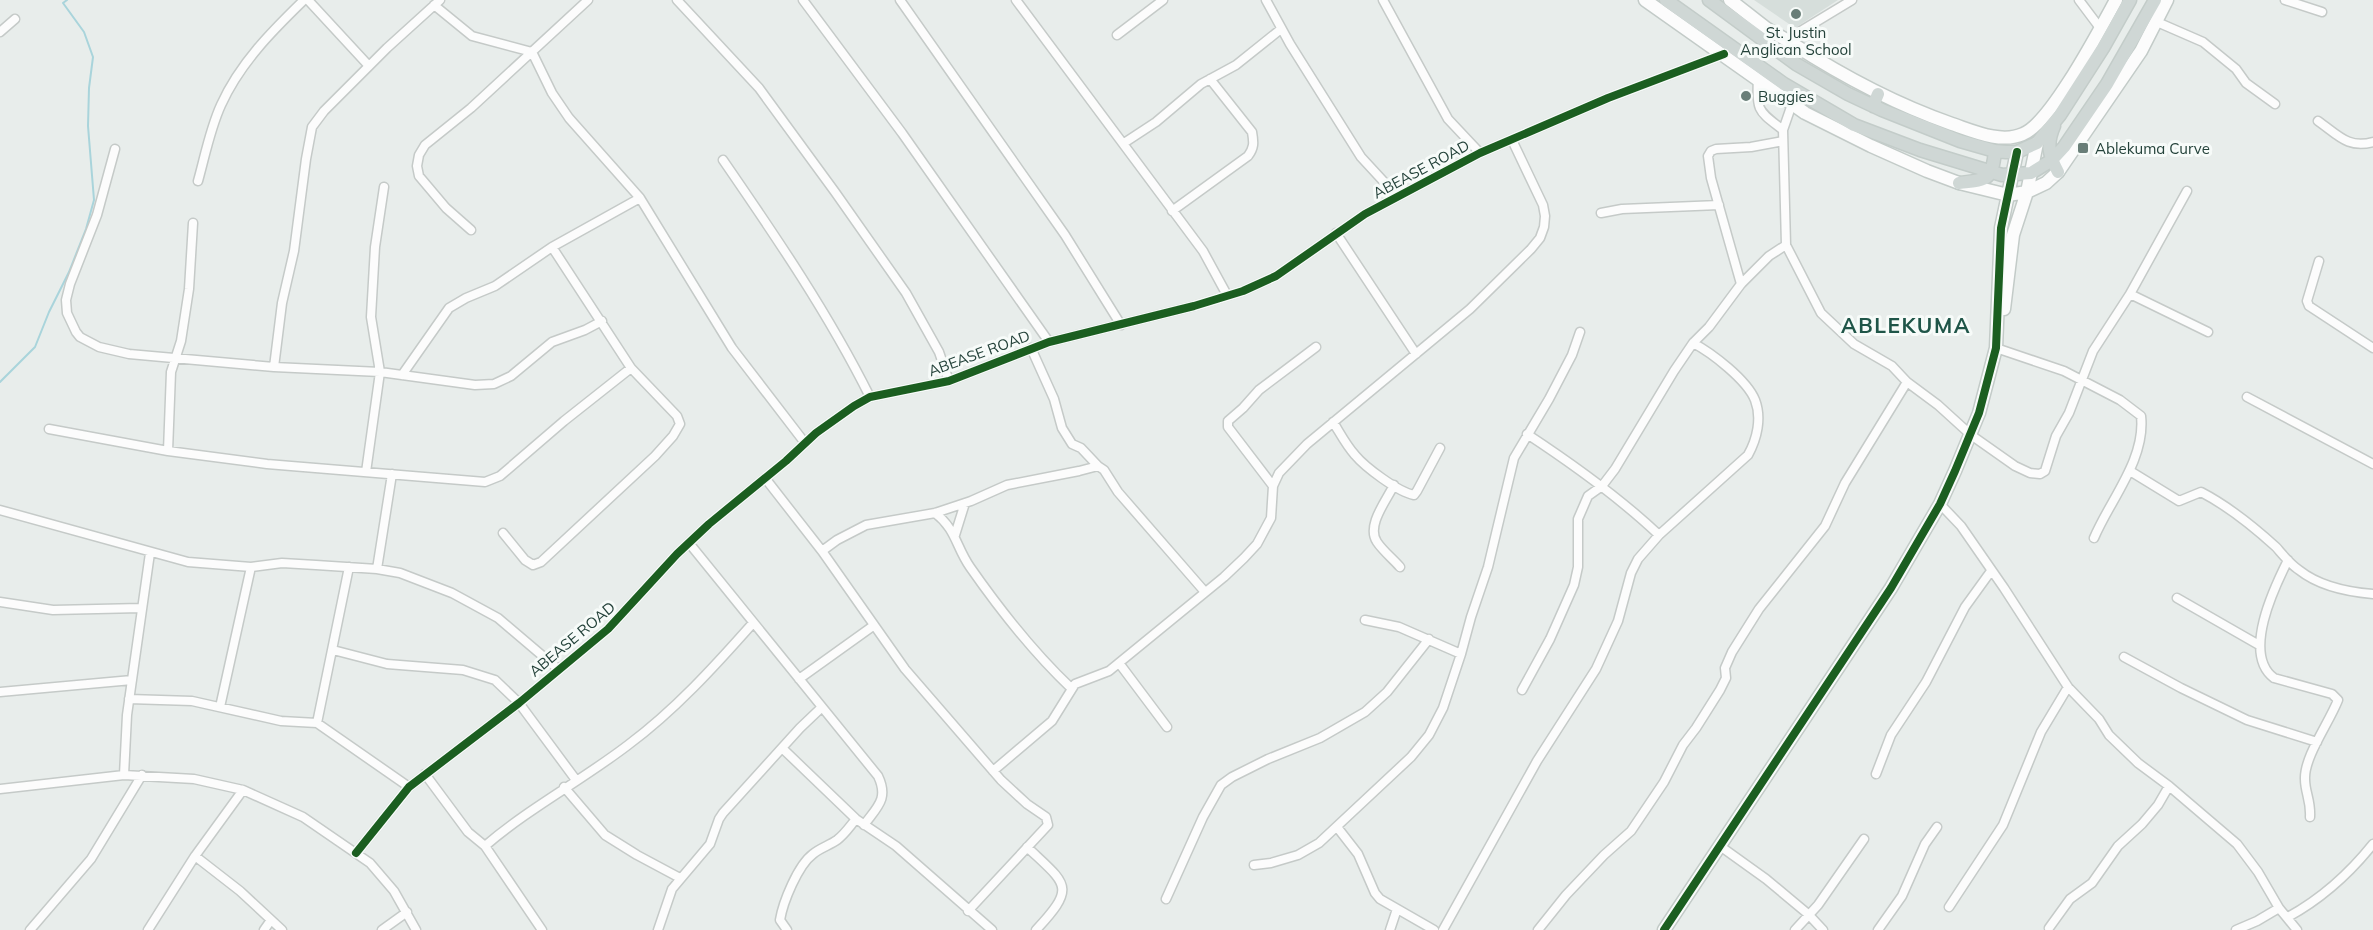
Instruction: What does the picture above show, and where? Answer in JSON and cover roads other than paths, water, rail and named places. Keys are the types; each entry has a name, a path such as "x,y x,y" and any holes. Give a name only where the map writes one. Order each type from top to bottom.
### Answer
{"main road":[{"path":"1666,0 1784,84 1854,124 1909,146 1991,173 2012,175 2031,173 2055,166 2064,147 2107,84 2155,0"},
{"path":"1709,0 1796,64 1960,141 1995,151 2018,152 2037,142 2060,114 2103,48 2130,0"},
{"path":"1819,121 1825,109"},
{"path":"2055,166 2048,141 2060,114"},
{"path":"1959,183 1983,180 1991,173 1995,151"}],"street":[{"path":"198,181 220,107 230,86 269,33 306,0 369,66"},
{"path":"471,230 446,208 419,176 417,166 419,155 425,145 442,129 471,108 588,0"},
{"path":"676,0 759,88 835,192 906,293 939,352 949,381"},
{"path":"803,0 902,133 1049,342"},
{"path":"900,0 1065,235 1121,325"},
{"path":"1016,0 1203,251 1227,295"},
{"path":"1117,35 1163,0"},
{"path":"1266,0 1281,29 1361,157 1397,196"},
{"path":"1383,0 1448,120 1480,153"},
{"path":"1645,0 1819,121 1871,146 1959,183 2007,195 2026,192 2046,183 2055,166 2136,59 2167,0"},
{"path":"1730,0 1767,29 1837,72 1876,100 2004,138 2023,134 2042,119 2116,0"},
{"path":"1786,39 1852,0"},
{"path":"2079,0 2100,28"},
{"path":"2285,0 2322,12"},
{"path":"274,367 312,127 324,111 437,2 472,36 532,52 552,93 569,118 640,198 732,348 805,443"},
{"path":"0,32 15,19"},
{"path":"2157,22 2203,42 2236,69 2247,83 2275,104"},
{"path":"1124,143 1156,122 1188,94 1246,58 1281,29"},
{"name":"ABEASE ROAD","path":"356,852 409,786 519,703 624,614 689,543 836,417 870,397 949,381 1049,342 1194,306 1243,291 1276,276 1336,233 1397,196 1480,153 1608,98 1724,54"},
{"path":"1758,79 1758,106 1761,112 1784,130"},
{"path":"1172,211 1248,156 1254,143 1252,132 1209,80"},
{"path":"1792,104 1783,141 1786,245 1821,313 1854,344 1892,366 1907,382 1938,405 1971,435 2015,466 2030,473 2040,474 2045,471 2056,436 2083,381 2093,351 2130,294 2187,191"},
{"path":"2318,121 2344,140 2359,146 2373,142"},
{"path":"993,771 1044,730 1052,721 1071,688 1119,663 1244,558 1259,540 1271,518 1273,486 1279,472 1334,422 1470,309 1540,238 1545,216 1543,205 1512,140"},
{"path":"1741,284 1707,163 1708,156 1711,151 1783,141"},
{"path":"1664,930 1891,588 1940,504 1971,435 1985,395 1996,343 2002,327 2013,236 2031,173 2037,142"},
{"path":"115,148 97,215 66,300 67,313 80,337 99,347 129,354 274,367 380,372 475,385 494,384 511,376 552,342 602,321"},
{"path":"1996,343 2001,228 2018,152"},
{"path":"723,160 793,260 845,346 870,397"},
{"path":"366,472 380,372 371,317 375,247 384,187"},
{"path":"402,375 449,309 466,298 495,286 552,247 640,198"},
{"path":"1601,213 1622,209 1719,205"},
{"path":"168,451 171,372 181,341 189,289 193,223"},
{"path":"1336,233 1416,354"},
{"path":"1522,690 1550,639 1574,585 1578,567 1578,519 1588,496 1602,486 1615,469 1674,371 1694,343 1741,284 1769,256 1786,245"},
{"path":"503,533 525,560 533,565 541,562 655,456 673,436 680,424 677,416 631,368 552,247"},
{"path":"2319,261 2307,301 2310,306 2373,348"},
{"path":"2130,294 2208,332"},
{"path":"1254,865 1271,863 1305,853 1319,843 1411,757 1429,735 1443,708 1488,567 1511,467 1572,355 1580,332"},
{"path":"1443,930 1537,761 1596,669 1618,621 1631,573 1645,549 1748,455 1758,433 1755,400 1742,383 1710,352 1694,343"},
{"path":"1996,343 2083,381 2120,400 2141,416 2143,429 2130,471 2122,482 2094,538"},
{"path":"1031,348 1054,399 1062,428 1072,444 1081,448 1104,470 1118,492 1205,592"},
{"path":"1273,486 1228,427 1228,421 1259,390 1316,348"},
{"path":"49,429 168,451 267,464 485,482 500,476 564,420 631,368"},
{"path":"1538,930 1604,855 1632,831 1664,782 1683,745 1720,690 1726,678 1727,660 1759,609 1825,526 1845,483 1907,382"},
{"path":"2247,397 2373,464"},
{"path":"1334,422 1354,454 1394,485 1414,495 1440,448"},
{"path":"1527,434 1602,486 1659,535"},
{"path":"822,551 837,540 866,525 935,513 1007,485 1098,466"},
{"path":"2130,471 2179,501 2201,492 2209,496 2248,523 2298,570 2319,581 2347,591 2373,594"},
{"path":"377,569 392,474"},
{"path":"765,478 822,551 905,669 993,771 1027,804 1046,817 1048,825 968,911"},
{"path":"1394,485 1375,523 1374,535 1377,543 1401,567"},
{"path":"955,535 965,503"},
{"path":"1940,504 1961,526 2068,687 2099,719 2109,735 2138,763 2238,844 2279,908 2297,930"},
{"path":"0,510 188,562 251,567 282,563 349,567 377,569 411,576 476,606 506,624 558,669"},
{"path":"935,513 951,527 969,565 1036,653 1071,688"},
{"path":"689,543 821,708 852,741 883,786 884,795 864,825"},
{"path":"124,774 125,731 150,553"},
{"path":"2288,560 2277,582 2259,645 2263,664 2268,674 2274,678 2336,696 2338,700 2306,766 2304,779 2311,804 2310,817"},
{"path":"220,707 251,567"},
{"path":"317,723 349,567"},
{"path":"1876,774 1891,735 1926,682 1965,607 1991,571"},
{"path":"2177,598 2259,645"},
{"path":"0,602 53,609 141,608"},
{"path":"1365,620 1399,627 1461,654"},
{"path":"485,846 506,828 564,787 626,747 677,704 753,623"},
{"path":"800,679 873,626"},
{"path":"1166,898 1210,801 1221,785 1268,759 1320,738 1377,703 1429,639"},
{"path":"333,650 387,664 439,666 478,673 502,685 519,703 576,780"},
{"path":"2124,657 2247,720 2317,742"},
{"path":"1119,663 1167,727"},
{"path":"0,692 132,680"},
{"path":"1949,907 2003,825 2041,732 2068,687"},
{"path":"129,699 192,702 282,721 317,723 409,786"},
{"path":"658,930 672,889 710,844 723,813 821,708"},
{"path":"782,748 856,819 896,846 992,930"},
{"path":"0,789 124,774 194,779 243,790 303,817 356,852 384,878 416,930"},
{"path":"425,774 468,832 485,846 542,930"},
{"path":"30,930 91,859 142,775"},
{"path":"2049,928 2070,899 2092,883 2118,846 2142,824 2158,805 2169,786"},
{"path":"564,787 605,835 680,878"},
{"path":"148,930 195,856 243,790"},
{"path":"787,930 780,920 782,911 808,859 839,839 856,819"},
{"path":"1337,827 1358,854 1380,899 1434,930"},
{"path":"1878,930 1902,896 1925,844 1937,827"},
{"path":"1795,930 1830,889 1864,839"},
{"path":"2288,917 2335,884 2373,844"},
{"path":"1720,846 1766,879 1808,914 1823,930"},
{"path":"1027,847 1060,880 1063,888 1062,898 1057,906 1036,930"},
{"path":"195,856 282,930"},
{"path":"2236,930 2279,908"},
{"path":"1390,930 1397,909"},
{"path":"382,930 407,912"},
{"path":"264,930 271,920"}],"waterway":[{"path":"0,382 35,347 69,272 86,229 94,200 88,126 93,57 84,32 63,3 67,0"}],"place":[{"name":"St. Justin Anglican School","path":"1796,14"},
{"name":"Buggies","path":"1746,96"},
{"name":"Ablekuma Curve","path":"2083,148"}],"district":[{"name":"ABLEKUMA","path":"1906,325"}]}
